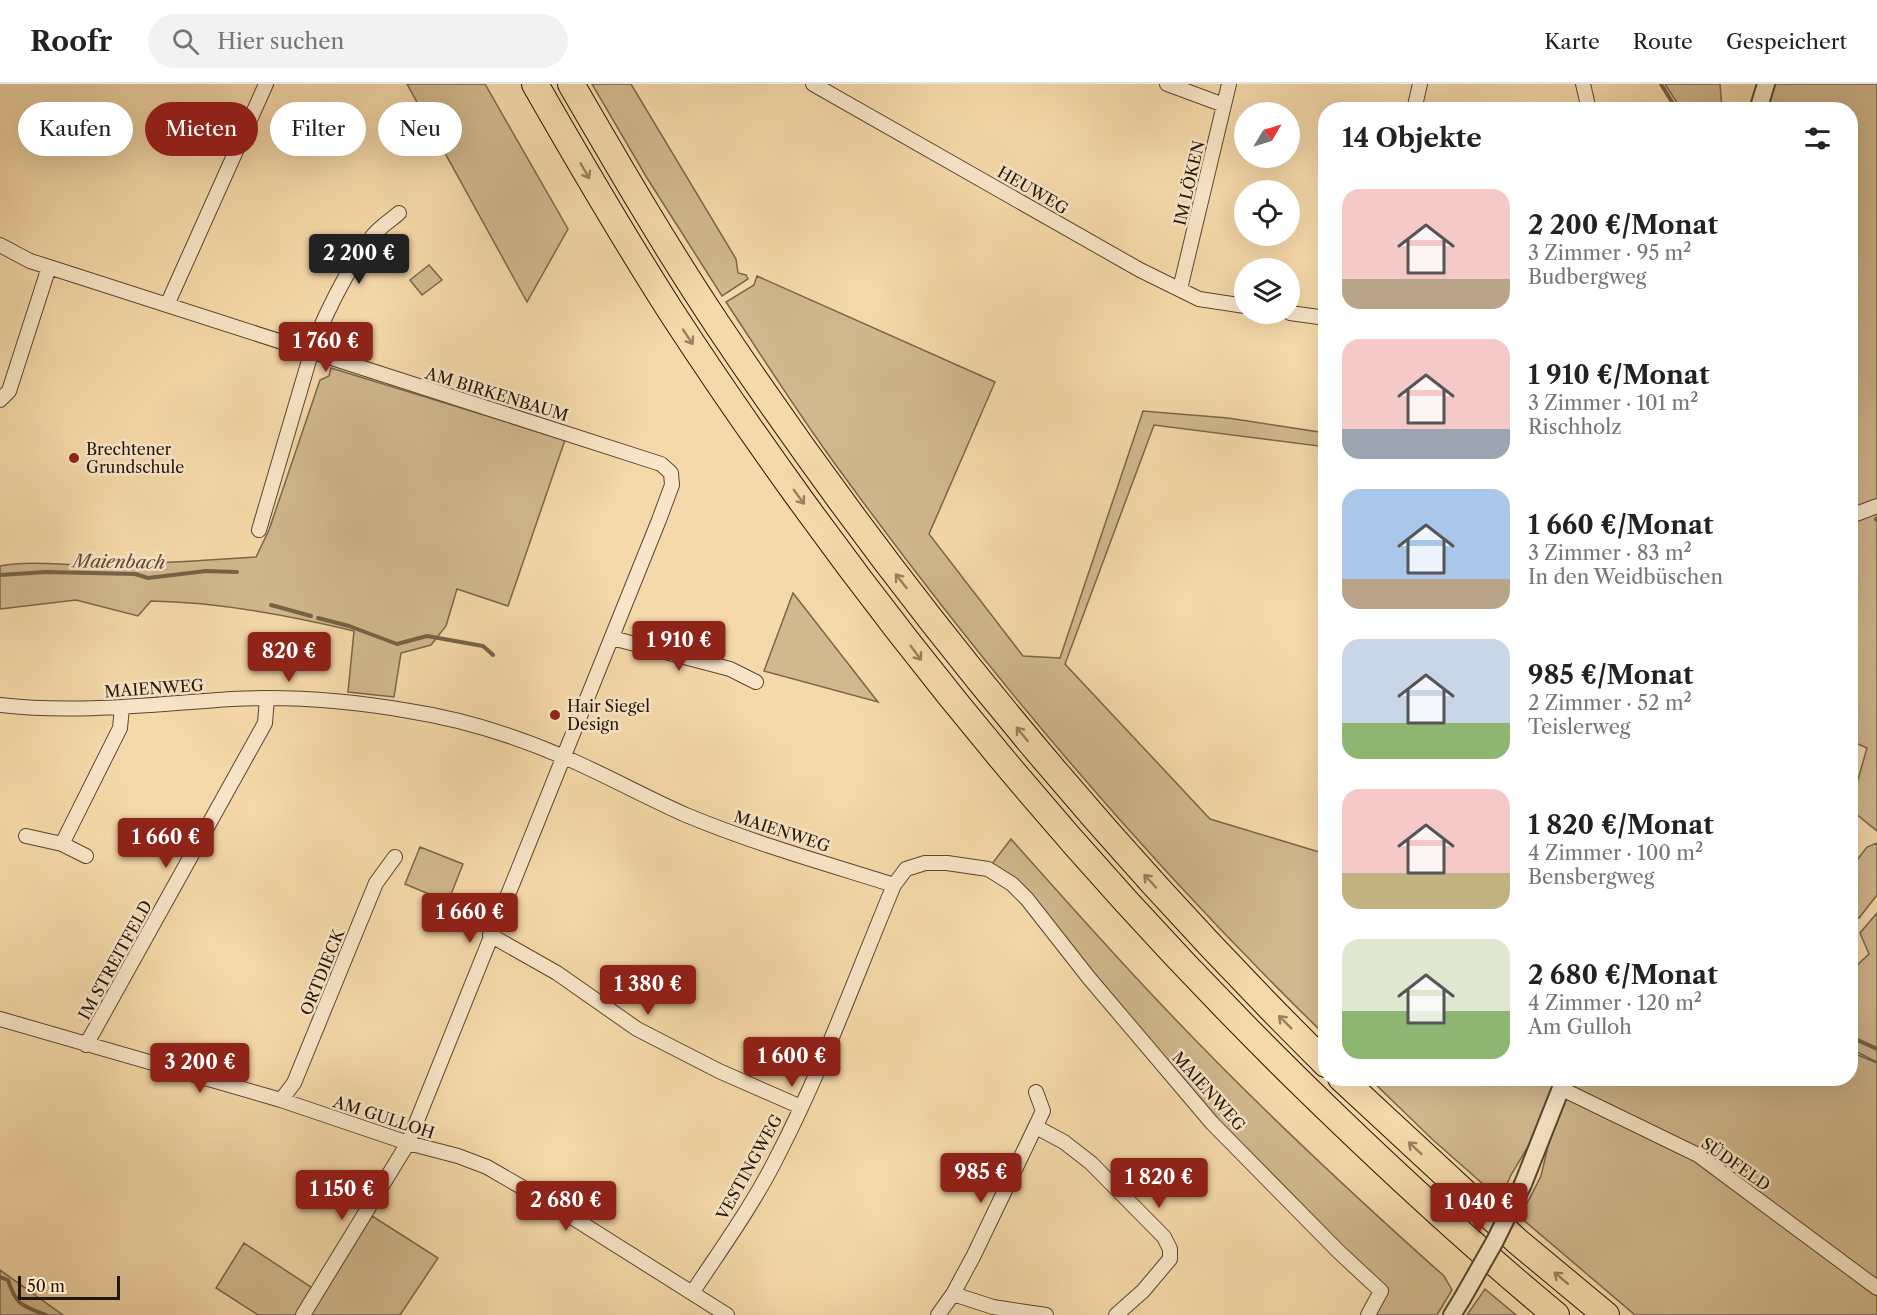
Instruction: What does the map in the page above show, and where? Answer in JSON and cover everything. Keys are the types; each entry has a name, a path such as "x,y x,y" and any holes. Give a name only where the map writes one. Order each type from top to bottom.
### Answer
{"highway":[{"path":"535,84 594,188 673,314 759,441 844,560 936,680 1025,788 1139,917 1235,1018 1405,1182 1556,1315"},
{"path":"571,84 639,201 715,321 880,555 1049,766 1135,865 1228,966 1318,1056"},
{"path":"1350,1086 1517,1241 1606,1315"}],"street":[{"path":"167,305 266,84"},
{"name":"HEUWEG","path":"813,84 1140,270 1199,298 1234,304"},
{"path":"1167,84 1224,105"},
{"name":"IM LÖKEN","path":"1180,289 1229,84"},
{"path":"1416,102 1420,84"},
{"path":"1583,84 1587,102"},
{"path":"1760,102 1766,84"},
{"path":"259,530 322,322 344,280 372,236 399,213"},
{"name":"AM BIRKENBAUM","path":"0,245 30,261 48,267 356,368 661,464 671,472 672,485 612,638"},
{"path":"0,400 9,391 48,267"},
{"path":"1300,314 1318,317"},
{"path":"1858,513 1877,506"},
{"path":"303,1315 408,1143 490,935 612,638 730,669 756,682"},
{"name":"MAIENWEG","path":"0,705 39,710 267,699 363,704 457,719 563,757 686,815 894,885 906,869 925,863 947,863 988,869 1012,884 1027,899 1089,978 1212,1123 1339,1252 1381,1291 1368,1315"},
{"name":"IM STREITFELD","path":"86,1045 266,723 267,699"},
{"path":"62,844 120,728 122,707"},
{"path":"26,836 62,844 86,856"},
{"name":"ORTDIECK","path":"281,1100 294,1083 376,883 395,857"},
{"name":"VESTINGWEG","path":"692,1293 771,1169 801,1107 894,885"},
{"path":"490,935 557,973 638,1029 719,1071 801,1107"},
{"name":"AM GULLOH","path":"0,1019 281,1100 487,1167 515,1182 727,1315"},
{"path":"1452,1315 1495,1241 1523,1184 1563,1086"},
{"name":"SÜDFELD","path":"1568,1086 1698,1155 1877,1288"},
{"path":"938,1315 953,1294 974,1255 1043,1111 1036,1092"},
{"path":"1036,1126 1064,1142 1091,1163 1164,1237 1170,1249 1170,1258 1143,1291 1116,1315"},
{"path":"953,1294 993,1307 1046,1315"}],"shaded area":[{"path":"407,84 485,84 568,229 527,302 447,156 462,156 462,102 417,102"},
{"path":"592,84 631,84 736,259 738,273 746,275 748,279 722,296 647,178"},
{"path":"1665,84 1720,84 1721,102 1677,102"},
{"path":"1767,84 1877,84 1877,831 1858,816 1858,780 1867,748 1858,744 1858,102 1761,102"},
{"path":"429,265 442,280 422,295 410,280"},
{"path":"757,276 995,382 929,534 1023,656 1060,658 1143,411 1228,418 1318,432 1318,446 1154,425 1065,664 1210,819 1318,852 1318,1028 1195,902 1132,833 1010,691 894,543 809,428 726,302 754,285"},
{"path":"331,368 565,440 508,606 457,589 446,626 431,645 401,653 394,697 348,692 354,631 329,625 253,610 177,602 151,601 138,616 76,600 0,609 0,566 25,563 88,565 159,563 256,557 269,530 320,380 329,376"},
{"path":"793,593 878,702 764,671"},
{"path":"1011,839 1114,954 1209,1054 1308,1151 1444,1276 1452,1290 1437,1315 1368,1315 1380,1290 1212,1123 1027,899 988,869"},
{"path":"1877,843 1877,895 1858,918 1858,859 1867,847"},
{"path":"420,847 463,864 448,902 405,884"},
{"path":"1877,913 1877,1062 1858,1052 1858,964 1869,954 1860,933"},
{"path":"1858,1055 1877,1063 1877,1286 1710,1154 1574,1094 1695,1159 1877,1294 1877,1315 1635,1315 1520,1217 1541,1176 1561,1091 1511,1175 1500,1199 1432,1139 1377,1086 1858,1086"},
{"path":"372,1216 438,1258 400,1315 258,1315 216,1288 244,1243 323,1295"},
{"path":"0,1270 63,1315 0,1315"},
{"path":"1485,1289 1516,1315 1467,1315"}],"waterway":[{"path":"1661,84 1672,102"},
{"name":"Maienbach","path":"0,575 46,572 135,574 148,578 206,571 237,572"},
{"name":"Maienbach","path":"271,605 311,616"},
{"name":"Maienbach","path":"318,618 349,626 397,644 427,636 483,646 493,655"},
{"name":"Maienbach","path":"1858,1040 1877,1049"},
{"path":"0,1277 8,1280 14,1295 21,1304 46,1315"}],"place":[{"name":"Brechtener Grundschule","path":"74,458"},
{"name":"Hair Siegel Design","path":"555,715"}]}
